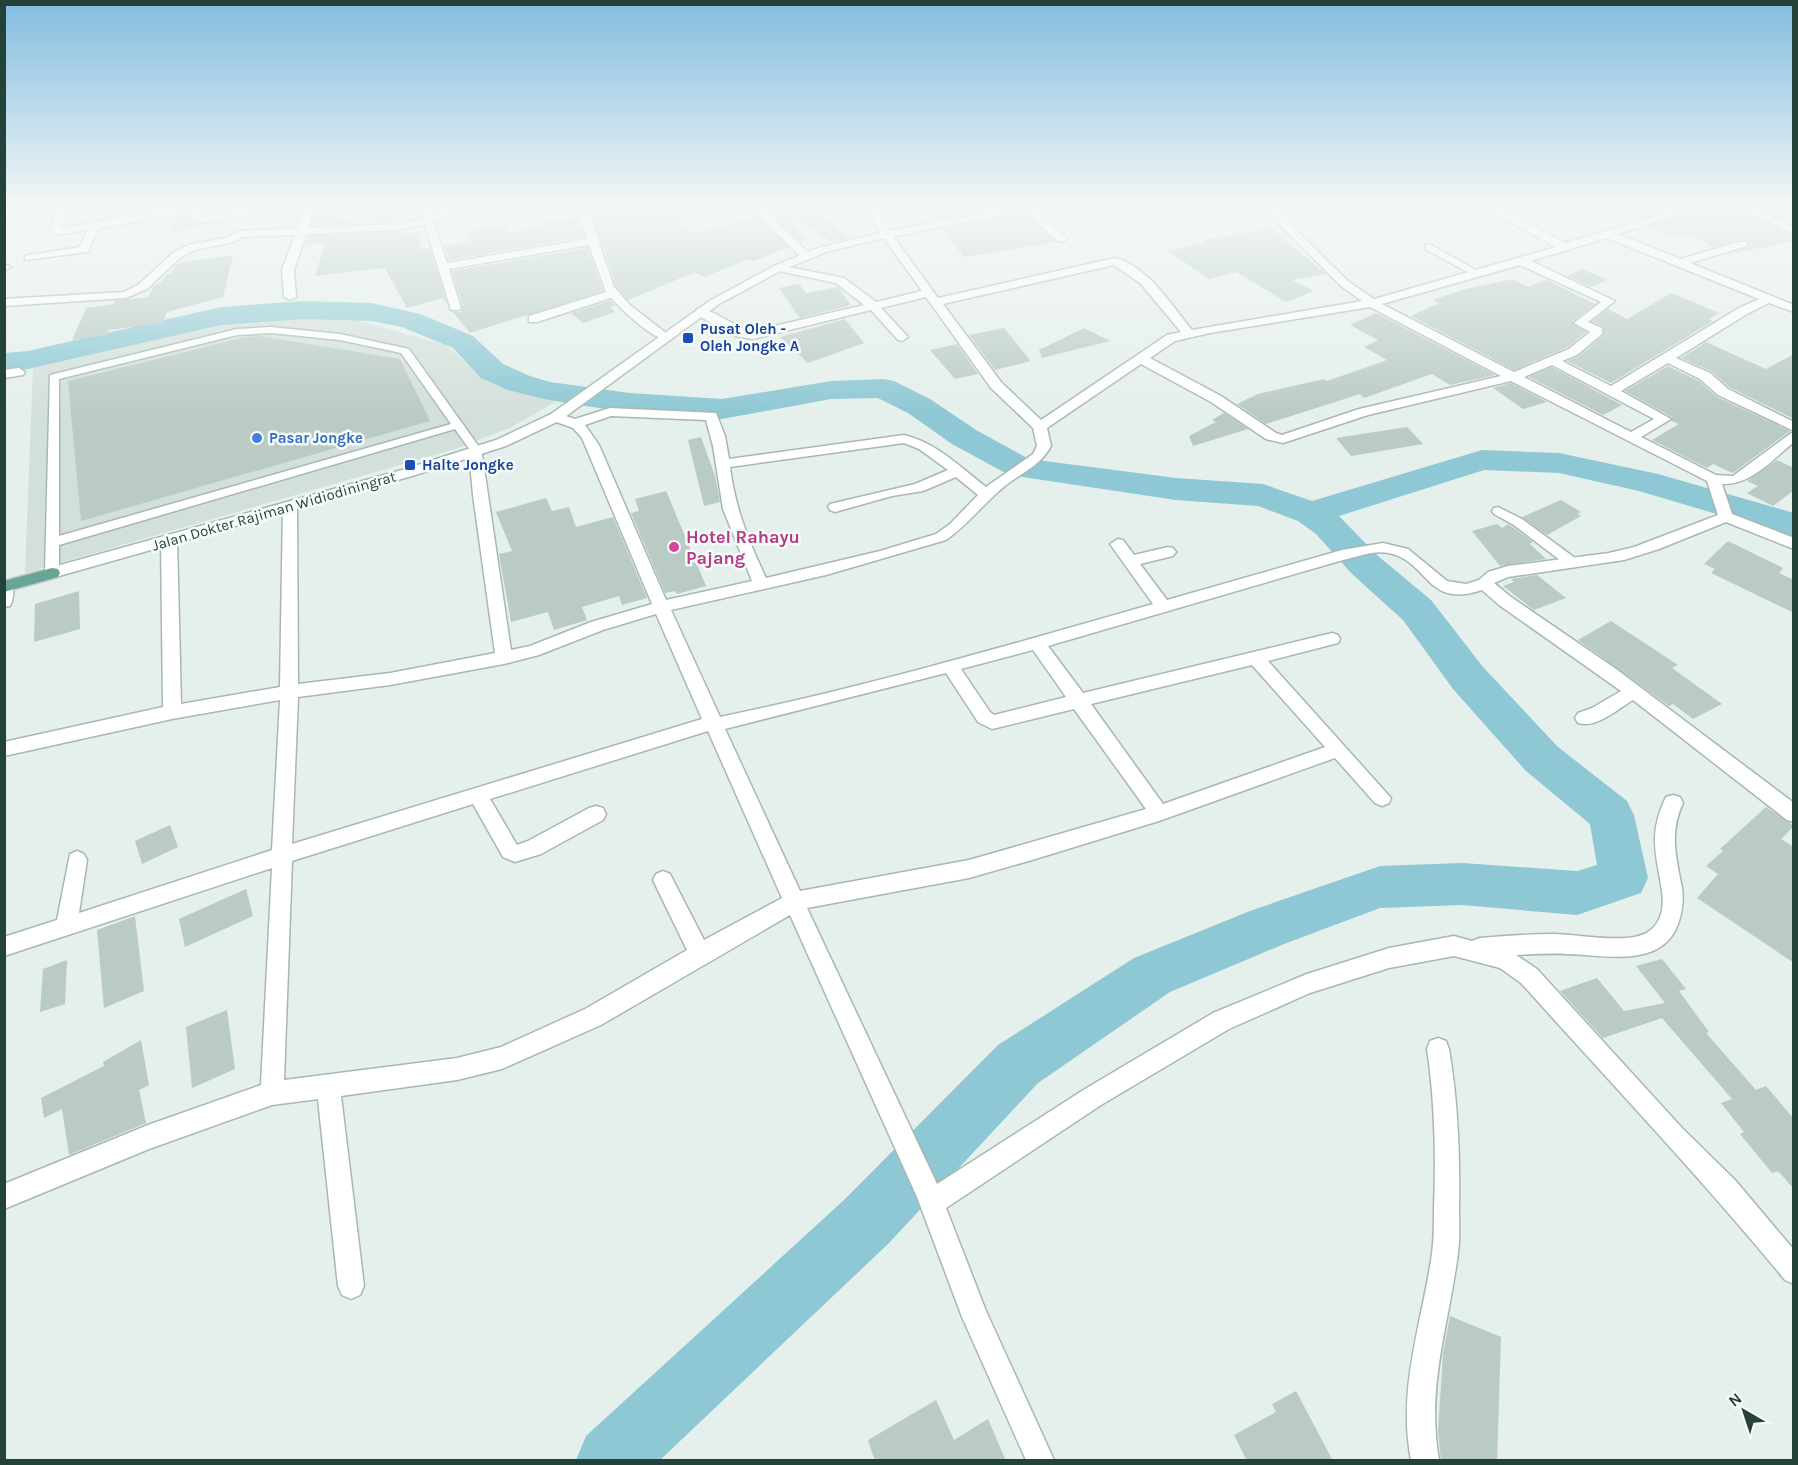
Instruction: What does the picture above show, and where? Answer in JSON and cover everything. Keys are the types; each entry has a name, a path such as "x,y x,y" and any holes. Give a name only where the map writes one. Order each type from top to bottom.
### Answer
{"main road":[{"name":"Jalan Dokter Rajiman Widiodiningrat","path":"5,592 52,573"}],"street":[{"path":"4,303 126,295 137,292 148,285 154,277"},
{"path":"289,277 291,297"},
{"path":"447,277 455,308"},
{"path":"606,277 609,288 626,307 665,337"},
{"name":"Jalan Dokter Rajiman Widiodiningrat","path":"52,573 476,451 567,416 622,369 665,337 735,290 760,277"},
{"path":"826,277 840,280 873,306 902,337"},
{"path":"4,749 172,712 329,685 390,679 504,658 661,607 884,555 941,537 955,527 998,483 1032,461 1044,446 1040,427 996,385 917,277"},
{"path":"701,312 746,335 873,306 932,298 1034,277"},
{"path":"1140,277 1188,333"},
{"path":"1338,277 1372,303 1714,482 1736,480 1794,435"},
{"path":"1040,427 1165,341 1188,333 1372,303 1461,277"},
{"path":"1140,358 1216,399 1271,436 1283,439 1364,412 1513,377 1573,352 1599,331 1580,323 1609,302 1556,277"},
{"path":"1715,277 1794,309"},
{"path":"533,319 614,293"},
{"path":"1613,392 1743,311 1769,299"},
{"path":"1667,358 1705,376 1723,392 1794,427"},
{"path":"1553,361 1664,419 1629,438"},
{"path":"4,374 19,372"},
{"path":"567,416 610,412 711,416 724,464 727,496 736,531 761,584"},
{"path":"567,416 588,434 661,607 929,1197 975,1317 1040,1461"},
{"path":"724,464 904,439 914,440 986,494"},
{"path":"476,451 480,495 504,658"},
{"path":"835,507 892,492 918,488 956,472"},
{"path":"1714,482 1725,515"},
{"path":"272,1093 289,692 290,506"},
{"path":"4,947 281,856 715,724 1037,643 1342,555 1388,548 1414,559 1430,576 1450,589 1461,592 1485,584 1490,578 1504,573 1570,561 1609,558 1646,548 1725,515 1794,544"},
{"path":"169,540 172,712"},
{"path":"1118,544 1163,606"},
{"path":"1130,561 1168,552"},
{"path":"1485,584 1505,601 1556,634 1634,691 1794,814"},
{"path":"950,666 984,717 992,722 1332,639"},
{"path":"1037,643 1159,813"},
{"path":"1256,658 1382,798"},
{"path":"1584,718 1634,691"},
{"path":"4,1197 148,1137 272,1093 457,1069 502,1058 593,1017 796,901 969,869 1032,852 1159,813 1338,750"},
{"path":"478,795 510,851 515,854 534,848 596,814"},
{"path":"1472,950 1531,944 1630,946 1650,942 1660,935 1668,924 1672,907 1663,827 1672,803"},
{"path":"66,927 77,860"},
{"path":"663,880 700,954"},
{"path":"929,1197 1221,1021 1307,984 1389,958 1454,946 1506,960 1529,976 1726,1190 1794,1271"},
{"path":"1425,1461 1420,1426 1423,1380 1445,1252 1446,1221 1448,1136 1445,1089 1438,1049"},
{"path":"328,1085 351,1286"}],"lane":[{"path":"52,573 54,377 237,332 271,330 340,337 405,351 476,451"},
{"path":"52,542 458,424"},
{"path":"1498,511 1514,519 1570,561"}],"shaded area":[{"name":"Pasar Jongke","path":"345,317 446,345 486,381 555,402 512,427 455,449 25,573 33,368 227,323"}],"building":[{"path":"164,277 228,277 223,297 167,312 163,323 109,330 107,335 72,340 86,308 114,304 115,301 148,297 154,286"},
{"path":"390,277 439,277 447,304 442,298 407,308"},
{"path":"454,277 598,277 603,291 470,333 453,312 461,312 463,307"},
{"path":"613,277 682,277 628,300 616,286"},
{"path":"1245,277 1307,277 1292,280 1314,291 1286,302"},
{"path":"1570,277 1601,277 1607,280 1591,287"},
{"path":"1513,279 1528,287 1544,280 1551,282 1595,304 1572,322 1586,332 1568,347 1514,370 1411,316 1439,303 1433,300 1465,289"},
{"path":"799,284 806,293 838,287 851,305 800,318 779,288"},
{"path":"1671,293 1719,313 1709,319 1713,321 1611,383 1567,361 1578,357 1603,336 1603,326 1592,321 1608,309 1627,319"},
{"path":"610,301 615,305 610,307 615,312 583,323 571,313"},
{"path":"1376,313 1495,375 1450,385 1432,374 1364,398 1360,394 1266,424 1237,404 1258,394 1324,379 1327,381 1387,360 1364,347 1378,340 1350,325"},
{"path":"845,319 864,343 808,363 780,337"},
{"path":"1004,328 1031,361 995,370 969,335"},
{"path":"1084,328 1110,341 1042,358 1039,350"},
{"path":"259,336 400,359 430,421 81,521 68,381 246,337"},
{"path":"1706,342 1766,369 1794,354 1794,419 1729,387 1711,371 1681,358"},
{"path":"957,344 978,374 955,379 930,350"},
{"path":"1668,366 1699,381 1717,397 1790,431 1733,473 1713,464 1707,468 1652,440 1679,424 1672,421 1672,417 1625,391"},
{"path":"1552,367 1622,405 1603,415 1529,377"},
{"path":"1511,383 1547,402 1523,409 1493,388"},
{"path":"1224,413 1248,429 1193,446 1189,436 1216,422 1212,420"},
{"path":"1407,427 1423,444 1351,456 1336,438"},
{"path":"701,437 715,476 720,502 704,506 688,440"},
{"path":"1777,460 1794,468 1794,490 1773,506 1747,493 1758,486 1747,481"},
{"path":"666,491 706,586 677,594 675,591 665,593 631,513 639,511 635,499"},
{"path":"546,498 552,511 569,507 576,527 613,517 647,598 622,605 619,596 582,607 587,620 554,630 548,612 511,622 499,554 512,551 496,512"},
{"path":"1561,500 1581,512 1577,514 1581,516 1547,535 1522,517"},
{"path":"1497,524 1502,528 1508,524 1513,527 1533,542 1530,544 1546,559 1500,566 1472,531"},
{"path":"1728,541 1783,568 1779,573 1794,580 1794,613 1711,573 1715,569 1704,564"},
{"path":"1537,575 1566,598 1534,610 1503,586 1514,582 1511,579"},
{"path":"79,591 80,629 34,642 35,604"},
{"path":"1611,621 1678,665 1672,668 1722,704 1693,719 1673,704 1669,706 1578,640"},
{"path":"1766,807 1794,826 1781,839 1794,847 1794,963 1697,898 1718,874 1706,866 1723,851 1720,849"},
{"path":"170,825 178,847 142,864 135,841"},
{"path":"246,889 253,916 185,947 179,919"},
{"path":"135,916 144,991 104,1008 97,930"},
{"path":"1662,959 1686,989 1679,991 1709,1032 1706,1033 1756,1090 1766,1086 1794,1119 1794,1189 1778,1171 1772,1173 1740,1134 1744,1132 1721,1103 1732,1099 1662,1018 1603,1038 1560,991 1597,978 1624,1011 1665,1003 1636,966"},
{"path":"67,960 65,1004 40,1012 43,969"},
{"path":"227,1010 235,1069 192,1088 186,1027"},
{"path":"141,1040 149,1085 139,1090 146,1123 69,1155 62,1109 44,1118 41,1098 104,1066 103,1062"},
{"path":"1450,1316 1501,1337 1497,1461 1441,1461 1438,1431 1443,1354"},
{"path":"1296,1391 1333,1461 1247,1461 1234,1435 1276,1412 1272,1404"},
{"path":"936,1400 954,1440 988,1419 1006,1461 875,1461 868,1440"}],"waterway":[{"path":"4,362 28,360 221,316 304,310 372,312 410,320 463,342 492,371 519,383 549,391 630,403 722,409 831,390 883,388 919,406 964,437 1021,468 1176,489 1263,495 1311,513"},
{"path":"1311,513 1482,460 1559,463 1646,482 1794,525"},
{"path":"610,1460 866,1222 1018,1064 1152,975 1268,927 1380,887 1462,884 1577,893 1624,878 1611,815 1542,759 1468,678 1417,610 1365,565 1329,526 1311,513"}],"place":[{"name":"Pusat Oleh - Oleh Jongke A","path":"688,338"},
{"name":"Pasar Jongke","path":"257,438"},
{"name":"Halte Jongke","path":"410,465"},
{"name":"Hotel Rahayu Pajang","path":"674,547"}]}
